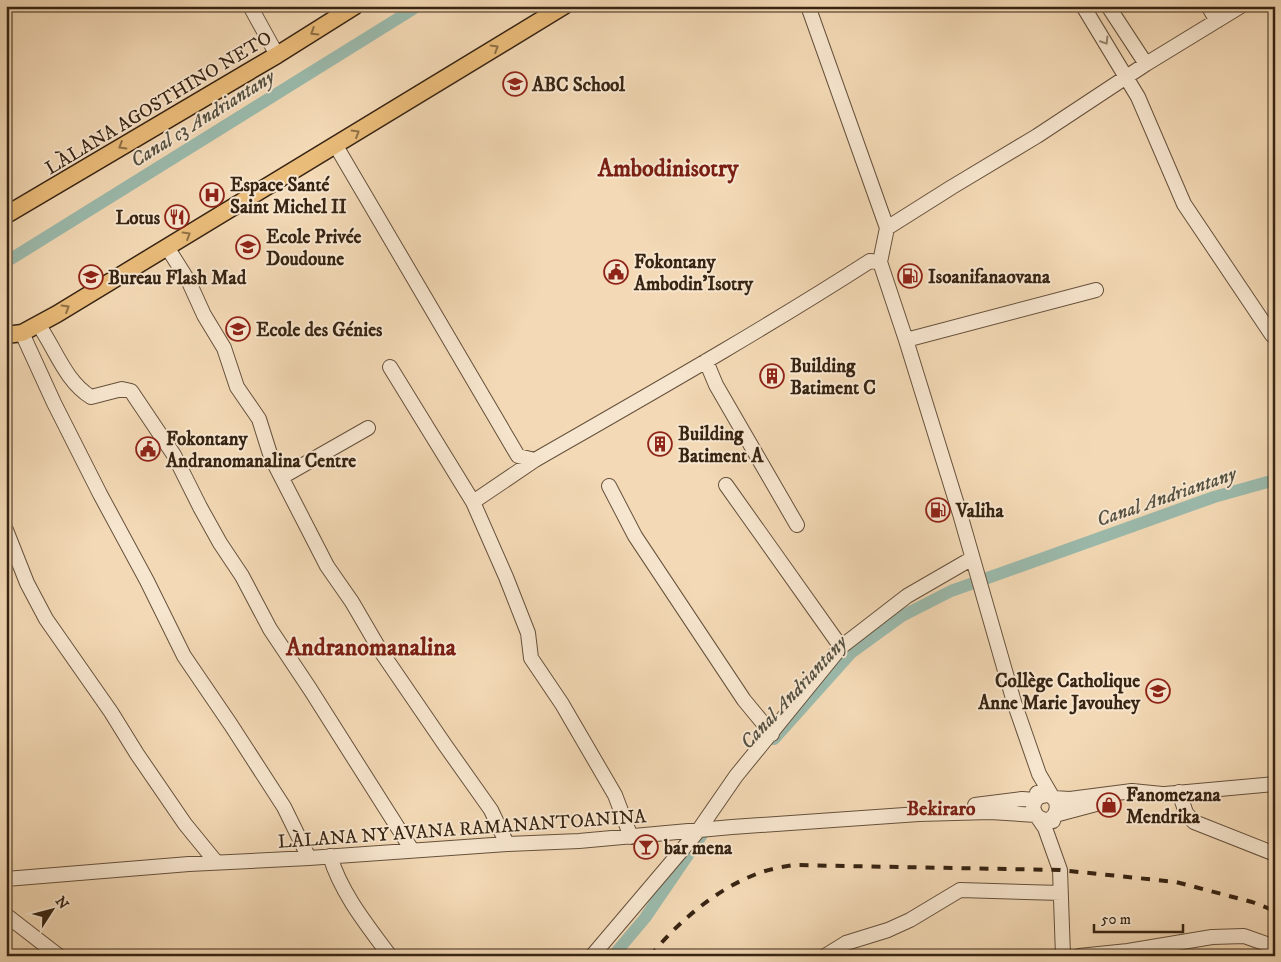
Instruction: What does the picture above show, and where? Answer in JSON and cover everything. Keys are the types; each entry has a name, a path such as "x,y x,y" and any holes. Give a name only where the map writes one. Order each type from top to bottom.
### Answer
{"main road":[{"name":"LÀLANA AGOSTHINO NETO","path":"6,215 277,55 356,6"},
{"path":"14,334 38,324 336,146 564,6"}],"street":[{"path":"250,6 277,55"},
{"path":"808,6 887,228 880,262 960,514 971,559 1014,702 1039,774 1056,801 1057,808 1050,828 1051,842"},
{"path":"1083,6 1127,76 1153,128 1184,204 1272,335"},
{"path":"1108,6 1146,64"},
{"path":"1208,6 1217,20"},
{"path":"887,228 1037,136 1127,76 1241,6"},
{"path":"336,146 518,456 535,460"},
{"path":"167,247 189,282 204,314 224,348 237,387 259,419 271,457 327,566 352,602 380,650 444,745 491,810 507,844"},
{"path":"473,502 535,460 813,297 870,261 880,262"},
{"path":"906,340 1096,290"},
{"path":"38,324 69,376 83,392 91,397 122,389 131,391 174,455 200,507 220,543 242,576 270,629 412,850"},
{"path":"14,334 54,403 100,494 147,580 184,656 284,807 309,858"},
{"path":"706,360 716,385 797,525"},
{"path":"390,367 473,502 528,633 531,658 562,704 615,795 631,837"},
{"path":"282,477 368,428"},
{"path":"726,485 841,647"},
{"path":"609,486 635,536 744,700 772,734"},
{"path":"6,530 27,583 46,619 111,712 180,817 216,862"},
{"path":"592,956 698,831 736,776 841,647 907,596 971,559"},
{"path":"1039,774 1039,788 1033,808 1036,816 1045,828 1060,870 1063,956"},
{"path":"919,814 990,812 1036,816 1047,820 1055,815 1103,802 1179,792 1275,784"},
{"path":"919,814 995,802 1022,799 1036,800 1042,796 1070,799 1132,791 1162,794"},
{"path":"1179,792 1186,813 1194,822 1275,854"},
{"name":"LÀLANA NY AVANA RAMANANTOANINA","path":"6,879 216,862 309,858 507,844 579,842 732,827 919,814"},
{"path":"330,856 334,871 349,899 390,956"},
{"path":"825,956 846,943 888,930 910,920 960,890 1061,893"},
{"path":"6,915 59,956"},
{"path":"1079,956 1128,951 1228,936 1244,936 1275,947"}],"waterway":[{"name":"Canal c3 Andriantany","path":"6,262 418,6"},
{"name":"Canal Andriantany","path":"774,739 851,653 902,616 951,591 1214,497 1275,480"},
{"name":"Canal Andriantany","path":"613,956 645,918 703,833"}],"railway":[{"path":"650,956 673,931 713,897 759,873 793,865 1060,870 1176,882 1252,902 1275,911"}],"place":[{"name":"ABC School","path":"515,84"},
{"name":"Espace Santé Saint Michel II","path":"212,195"},
{"name":"Lotus","path":"177,217"},
{"name":"Ecole Privée Doudoune","path":"248,247"},
{"name":"Fokontany Ambodin'Isotry","path":"616,272"},
{"name":"Isoanifanaovana","path":"910,276"},
{"name":"Bureau Flash Mad","path":"91,277"},
{"name":"Ecole des Génies","path":"238,329"},
{"name":"Building Batiment C","path":"772,376"},
{"name":"Building Batiment A","path":"660,444"},
{"name":"Fokontany Andranomanalina Centre","path":"148,449"},
{"name":"Valiha","path":"938,510"},
{"name":"Collège Catholique Anne Marie Javouhey","path":"1158,691"},
{"name":"Fanomezana Mendrika","path":"1109,805"},
{"name":"bar mena","path":"646,847"}],"district":[{"name":"Ambodinisotry","path":"668,168"},
{"name":"Andranomanalina","path":"371,647"},
{"name":"Bekiraro","path":"941,808"}]}
